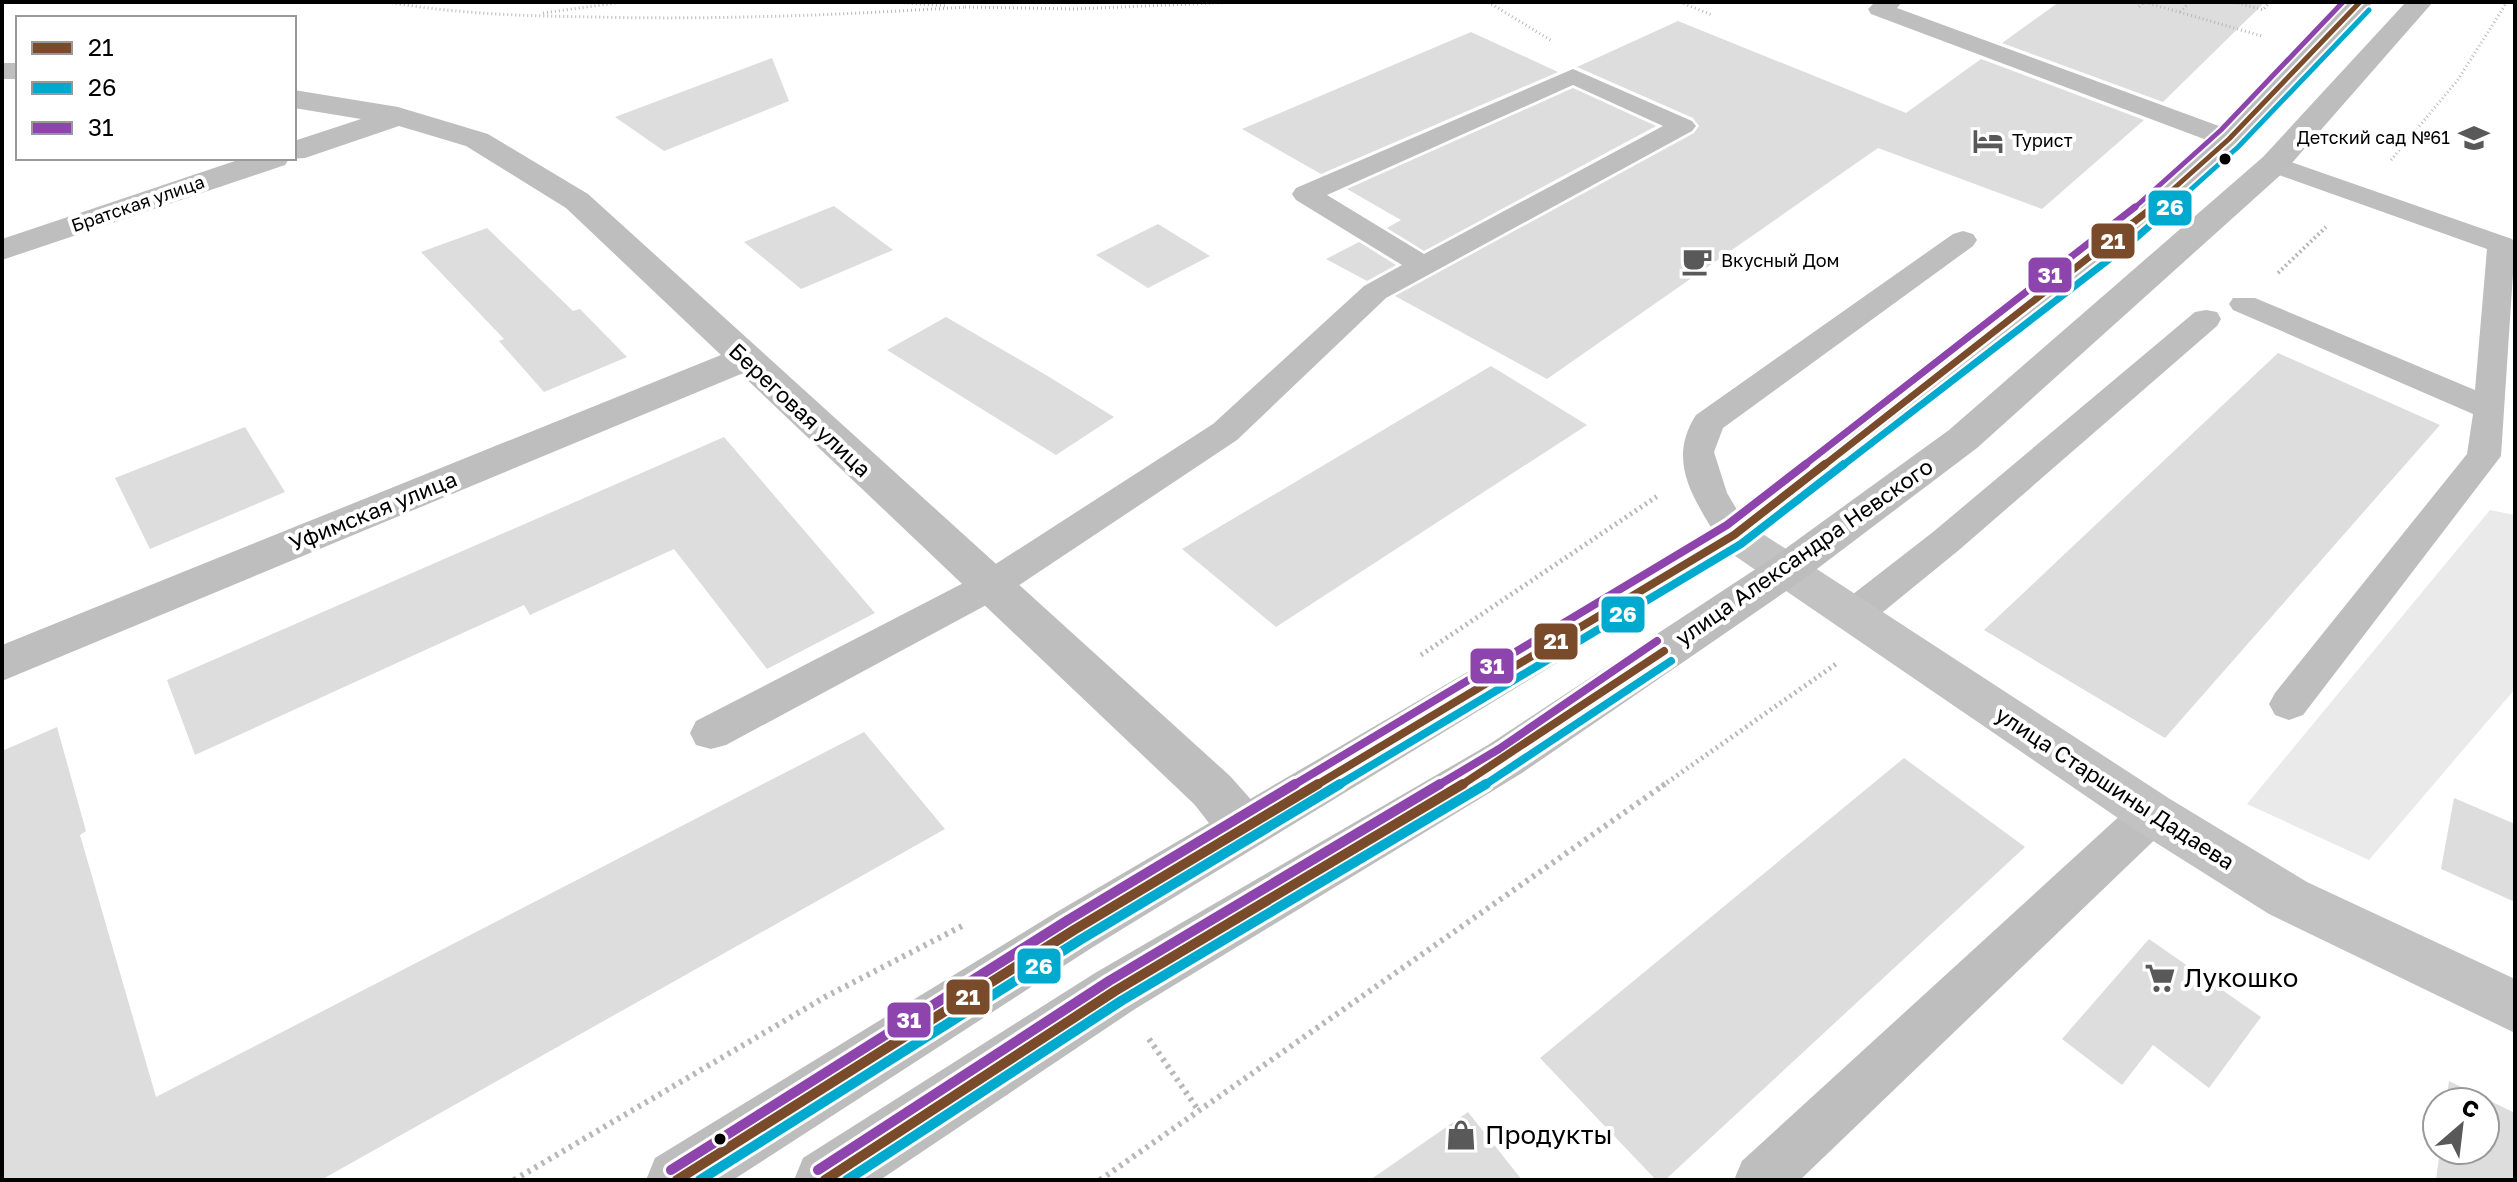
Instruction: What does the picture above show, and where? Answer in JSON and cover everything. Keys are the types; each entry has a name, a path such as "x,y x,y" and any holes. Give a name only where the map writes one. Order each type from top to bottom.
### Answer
{"main road":[{"path":"677,1180 1074,930 1734,535 2121,235 2229,139 2360,2"},
{"name":"улица Александра Невского","path":"825,1180 1115,991 1505,759 1786,570 1963,439 2274,164 2420,2"}],"street":[{"name":"Береговая улица","path":"296,99 398,116 477,140 577,201 1212,790 1245,828"},
{"path":"296,150 398,116"},
{"name":"Братская улица","path":"2,250 268,160"},
{"name":"Уфимская улица","path":"2,664 744,359"},
{"name":"улица Старшины Дадаева","path":"1734,535 2152,814 2288,898 2515,1007"}],"lane":[{"path":"1891,2 1879,9 2229,139"},
{"path":"711,733 990,586 1225,432 1375,292 1683,126 1573,76 1306,194 1422,265"},
{"path":"2274,164 2508,247 2484,456 2289,704"},
{"path":"1734,535 1709,493 1697,452 1708,423 1963,240"},
{"path":"2244,304 2490,409"},
{"path":"1866,625 1946,541 2206,319"},
{"path":"1761,1180 2152,814"}],"path":[{"path":"388,2 419,8 526,16 745,19 966,7"},
{"path":"526,16 623,2"},
{"path":"896,2 1075,9 1237,2"},
{"path":"1138,2 1146,5"},
{"path":"1488,2 1562,48"},
{"path":"1680,2 1712,15"},
{"path":"2139,7 2144,2 2267,37 2256,48"},
{"path":"2180,12 2190,2"},
{"path":"2234,2 2263,10 2270,2"},
{"path":"1413,660 1701,467"},
{"path":"1100,1180 1866,625"},
{"path":"514,1180 825,997 974,919"}],"shaded area":[{"path":"2490,510 2515,515 2515,689 2369,860 2247,804"}],"building":[{"path":"2059,2 2265,2 2163,102 2002,43"},
{"path":"1678,21 1906,113 1981,59 2144,120 2042,209 1878,148 1547,379 1395,296 1694,133 1699,126 1693,118 1577,67"},
{"path":"1471,32 1558,72 1321,174 1242,129"},
{"path":"772,58 789,101 664,151 615,117"},
{"path":"1573,88 1656,126 1424,251 1387,228 1401,220 1347,189"},
{"path":"834,206 893,250 801,289 744,242"},
{"path":"1158,224 1210,256 1148,288 1096,255"},
{"path":"487,228 573,311 580,309 627,357 544,392 499,341 504,339 421,252"},
{"path":"1359,242 1396,265 1367,281 1326,259"},
{"path":"946,317 1114,417 1056,455 887,350"},
{"path":"2278,353 2440,425 2165,738 1984,630"},
{"path":"1491,366 1587,425 1276,627 1182,549"},
{"path":"245,427 285,492 150,549 115,478"},
{"path":"724,437 875,613 767,669 674,549 530,615 524,605 195,755 167,680"},
{"path":"57,727 86,831 80,835 156,1097 864,732 945,829 321,1180 2,1180 2,751"},
{"path":"1904,758 2025,847 1665,1180 1656,1180 1540,1058"},
{"path":"2454,798 2515,824 2515,902 2441,869"},
{"name":"Лукошко","path":"2149,939 2261,1017 2209,1088 2153,1045 2122,1085 2062,1039"},
{"path":"2501,1106 2515,1113 2515,1180 2436,1180 2438,1166 2501,1166"},
{"name":"Продукты","path":"1468,1112 1522,1180 1370,1180"}],"transit line":[{"name":"31","path":"671,1170 1068,920 1727,525 2113,226 2221,130 2343,2"},
{"name":"21","path":"677,1180 1074,930 1734,535 2121,235 2229,139 2360,2"},
{"name":"26","path":"700,1180 1080,940 1741,544 2129,244 2238,147 2369,10"},
{"name":"31","path":"818,1170 1109,981 1499,749 1657,641"},
{"name":"21","path":"825,1180 1115,991 1505,759 1664,651"},
{"name":"26","path":"847,1180 1121,1001 1511,769 1671,661"}],"place":[{"name":"Детский сад №61","path":"2474,138"},
{"name":"Турист","path":"1988,141"},
{"name":"Вкусный Дом","path":"1697,261"},
{"name":"Лукошко","path":"2160,978"},
{"name":"Продукты","path":"1461,1135"}]}
